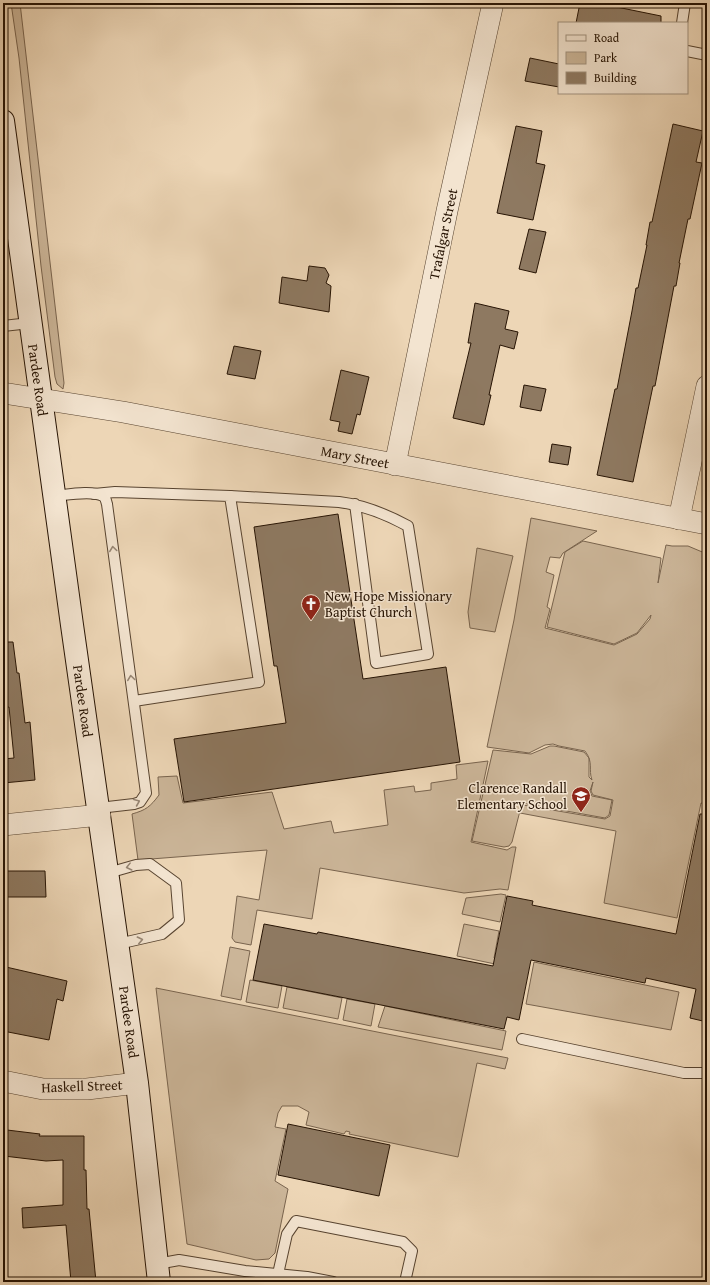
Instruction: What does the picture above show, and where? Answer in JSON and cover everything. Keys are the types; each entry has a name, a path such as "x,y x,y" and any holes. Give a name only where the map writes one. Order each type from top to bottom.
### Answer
{"main road":[{"name":"Pardee Road","path":"3,121 13,224 41,399 137,1083 158,1273"}],"street":[{"name":"Trafalgar Street","path":"395,465 493,3"},
{"path":"679,519 707,386"},
{"name":"Mary Street","path":"3,393 123,412 707,524"},
{"path":"3,825 99,812"},
{"name":"Haskell Street","path":"3,1082 43,1089 87,1089 137,1083"}],"lane":[{"path":"682,22 685,3"},
{"path":"688,51 707,55"},
{"path":"3,326 30,323"},
{"path":"54,496 115,492 339,502 355,504 393,518 408,526 428,654 376,663 355,504"},
{"path":"94,494 103,496 106,499 107,504 146,793 140,802 99,812"},
{"path":"134,701 259,682 230,496"},
{"path":"108,872 136,865 150,864 176,883 179,920 162,934 118,944"},
{"path":"522,1039 684,1073 707,1073"},
{"path":"278,1274 287,1234 296,1221 403,1242 412,1252 405,1282"},
{"path":"158,1273 179,1260 245,1271 307,1277 333,1282"}],"green space":[{"path":"11,3 20,3 64,383 63,389 57,384 55,377 41,266 19,58"},
{"path":"531,518 597,531 563,553 560,558 550,557 546,572 554,575 547,607 550,609 545,628 614,645 637,634 650,619 651,615 637,633 614,644 547,627 565,552 583,541 661,558 658,583 666,545 688,546 707,554 707,804 701,803 677,918 604,903 616,831 520,813 523,805 605,819 610,816 613,800 593,795 591,791 593,782 590,791 592,796 612,800 609,815 605,818 522,803 512,842 509,846 504,847 472,841 493,750 531,754 550,746 554,746 584,752 589,758 585,751 553,744 545,745 529,753 487,747 514,620","holes":["589,758 591,776 592,780 589,777"]},
{"path":"477,548 513,556 495,632 470,628 468,612"},
{"path":"488,761 471,842 507,850 512,847 516,847 508,890 500,889 464,893 320,868 312,919 257,910 251,945 235,942 232,938 237,896 259,900 267,850 138,860 132,814 147,808 159,795 158,777 177,776 183,803 272,792 284,829 331,821 334,833 388,825 384,790 414,786 415,792 431,790 431,783 457,779 456,765"},
{"path":"501,894 506,895 500,922 462,914 466,898"},
{"path":"464,924 499,931 494,958 496,959 495,964 457,956"},
{"path":"230,947 250,951 241,1000 221,996"},
{"path":"534,962 679,992 671,1030 526,1004"},
{"path":"250,980 282,986 278,1008 246,1002"},
{"path":"287,987 342,998 338,1019 283,1008"},
{"path":"156,988 508,1058 505,1069 477,1063 458,1157 349,1134 350,1132 346,1131 344,1134 306,1125 309,1112 298,1106 282,1106 278,1113 275,1127 286,1129 275,1181 288,1189 275,1253 269,1259 256,1260 187,1244"},
{"path":"347,999 375,1004 371,1026 343,1020"},
{"path":"385,1006 506,1031 502,1050 378,1027"}],"building":[{"path":"580,3 597,3 661,16 661,22 576,22"},
{"path":"530,58 558,64 558,87 525,81"},
{"path":"673,124 703,131 696,162 702,163 690,219 688,219 676,286 674,286 655,386 653,386 633,482 597,475 615,389 617,389 636,288 638,288 647,245 650,222 652,222"},
{"path":"516,126 542,131 536,163 545,165 533,220 497,213"},
{"path":"529,229 546,232 536,273 519,269"},
{"path":"309,266 325,268 329,275 326,283 331,286 329,312 279,303 282,277 307,281"},
{"path":"475,303 509,311 505,329 518,332 514,349 500,345 484,425 453,418 471,343 468,343"},
{"path":"234,346 261,351 255,379 227,374"},
{"path":"341,370 369,377 360,415 357,414 352,434 338,431 340,422 330,420"},
{"path":"524,385 546,389 541,411 520,407"},
{"path":"552,444 571,447 568,465 549,462"},
{"name":"New Hope Missionary Baptist Church","path":"338,514 363,679 446,667 460,762 184,802 174,739 286,723 277,666 274,666 254,527"},
{"path":"3,642 13,642 17,673 19,673 25,723 30,722 35,780 3,783 3,759 14,758 9,707 3,708"},
{"path":"700,814 707,814 707,1022 690,1018 696,989 646,978 645,983 531,960 519,1020 507,1017 504,1029 253,980 264,924 317,934 318,932 493,966 507,896 533,901 532,905 676,934"},
{"path":"3,871 45,871 46,897 3,897"},
{"path":"6,967 67,981 63,1001 57,999 49,1040 3,1031 3,982"},
{"path":"288,1124 390,1145 379,1196 278,1175"},
{"path":"7,1130 40,1134 39,1136 84,1136 84,1170 86,1170 87,1209 89,1209 96,1282 71,1282 66,1225 23,1228 22,1208 63,1205 63,1160 46,1161 4,1156"}],"place":[{"name":"New Hope Missionary Baptist Church","path":"311,621"},
{"name":"Clarence Randall Elementary School","path":"581,813"}]}
